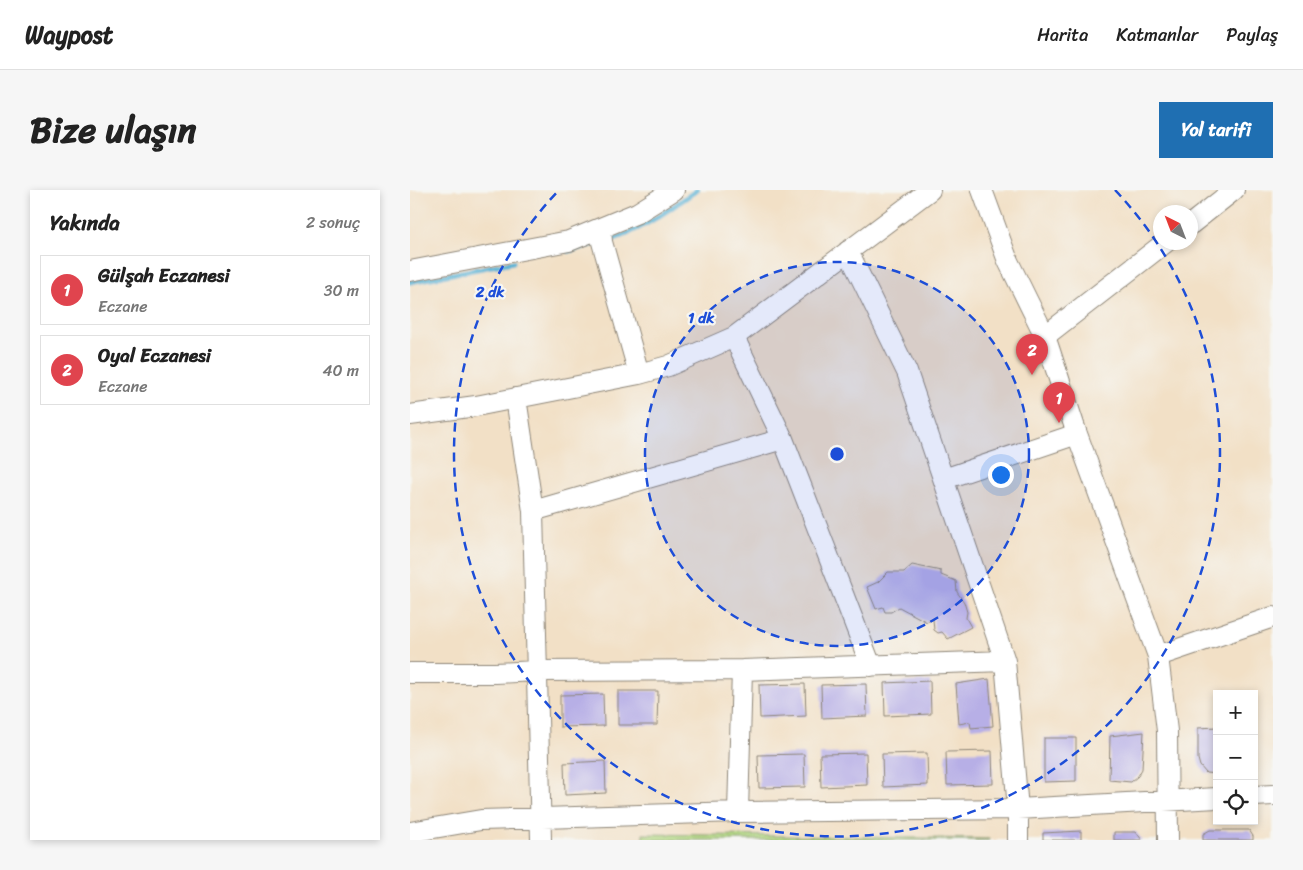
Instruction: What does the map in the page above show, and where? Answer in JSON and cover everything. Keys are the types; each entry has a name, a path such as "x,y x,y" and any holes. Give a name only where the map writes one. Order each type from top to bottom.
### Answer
{"street":[{"path":"410,271 569,241 637,213 674,190"},
{"path":"410,415 516,398 639,374 668,366 734,337 930,190"},
{"path":"982,190 1008,261 1044,336 1077,434 1158,656 1167,731 1168,840"},
{"path":"1198,213 1209,199 1234,190"},
{"path":"602,229 602,242 639,374"},
{"path":"1044,336 1156,250"},
{"path":"848,251 907,372 1005,661 1018,809 1018,840"},
{"path":"734,337 782,439 871,666"},
{"path":"516,398 533,511 541,840"},
{"path":"944,479 1077,434"},
{"path":"533,511 782,439"},
{"path":"1158,656 1273,617"},
{"path":"410,673 742,670 1005,661"},
{"path":"738,812 742,670"},
{"path":"1258,796 1273,795"},
{"path":"410,832 481,820 738,812 1018,809 1213,798"}],"green space":[{"path":"643,834 989,839 989,840 643,840"}],"building":[{"path":"912,565 941,571 941,575 956,581 957,592 964,602 967,612 966,618 971,627 948,639 942,632 938,633 934,630 933,619 927,622 899,607 891,612 885,612 883,607 876,609 867,587 878,582 888,572 904,572"},
{"path":"989,679 993,726 971,728 970,722 959,724 956,684"},
{"path":"930,681 931,714 885,716 884,683"},
{"path":"805,684 806,716 760,718 759,685"},
{"path":"866,684 867,716 822,718 821,685"},
{"path":"618,691 658,691 657,725 618,725"},
{"path":"603,694 604,726 560,727 560,695"},
{"path":"1213,727 1213,774 1206,773 1200,766 1198,759 1198,728"},
{"path":"1144,732 1142,769 1138,776 1131,782 1109,780 1110,736"},
{"path":"1044,738 1076,738 1076,781 1044,782"},
{"path":"992,751 993,784 947,785 946,752"},
{"path":"866,753 867,785 821,787 820,754"},
{"path":"927,753 928,785 883,787 882,754"},
{"path":"804,754 805,787 759,788 758,755"},
{"path":"605,761 606,793 565,795 564,763"},
{"path":"1210,830 1249,830 1253,840 1203,840 1203,834"},
{"path":"1081,831 1081,840 1043,840 1043,833"},
{"path":"1114,832 1136,832 1142,840 1114,840"}],"waterway":[{"path":"607,241 642,226 697,190"},
{"path":"568,251 598,243"},
{"path":"410,282 513,262"}],"place":[{"name":"Oyal Eczanesi","path":"1032,375"},
{"name":"Gülşah Eczanesi","path":"1059,423"}]}
